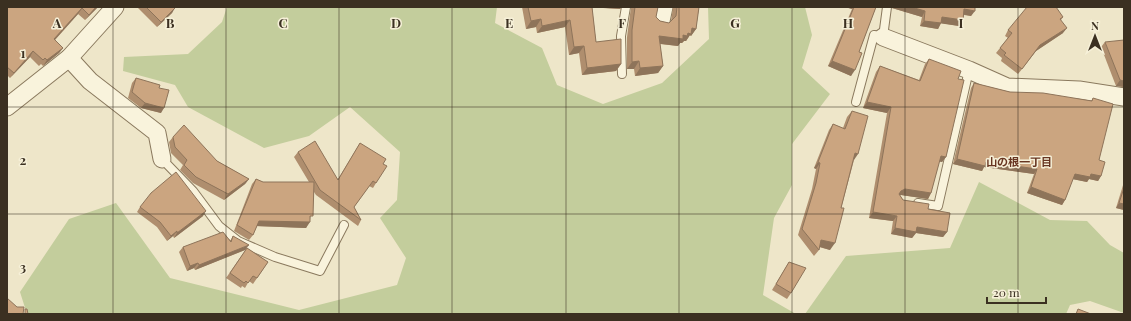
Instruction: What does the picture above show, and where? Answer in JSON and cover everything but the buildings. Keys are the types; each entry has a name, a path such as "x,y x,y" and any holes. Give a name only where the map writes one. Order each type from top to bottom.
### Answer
{"street":[{"path":"7,107 69,58 114,7"},
{"path":"883,37 969,70 1007,87 1079,90 1124,97"},
{"path":"69,58 90,81 157,133 162,159"}],"lane":[{"path":"622,74 621,36 626,7"},
{"path":"856,102 874,35 883,37 887,7"},
{"path":"908,201 938,206 969,70"},
{"path":"162,159 193,191 219,226 238,241 275,257 320,271 344,225"}],"green space":[{"path":"227,7 497,7 495,23 542,48 557,85 603,104 662,83 709,39 708,7 805,7 812,35 802,68 830,94 792,144 792,185 774,218 763,295 796,314 27,314 20,292 69,219 116,203 170,278 299,310 397,285 406,258 380,218 397,200 400,152 350,107 309,136 264,148 188,107 175,85 123,71 124,57 188,54 222,22"},
{"path":"979,182 1050,220 1087,221 1110,245 1124,253 1124,313 1090,301 1070,305 1066,314 805,314 846,256 950,248"}],"district":[{"name":"山の根一丁目","path":"1019,161"}]}
